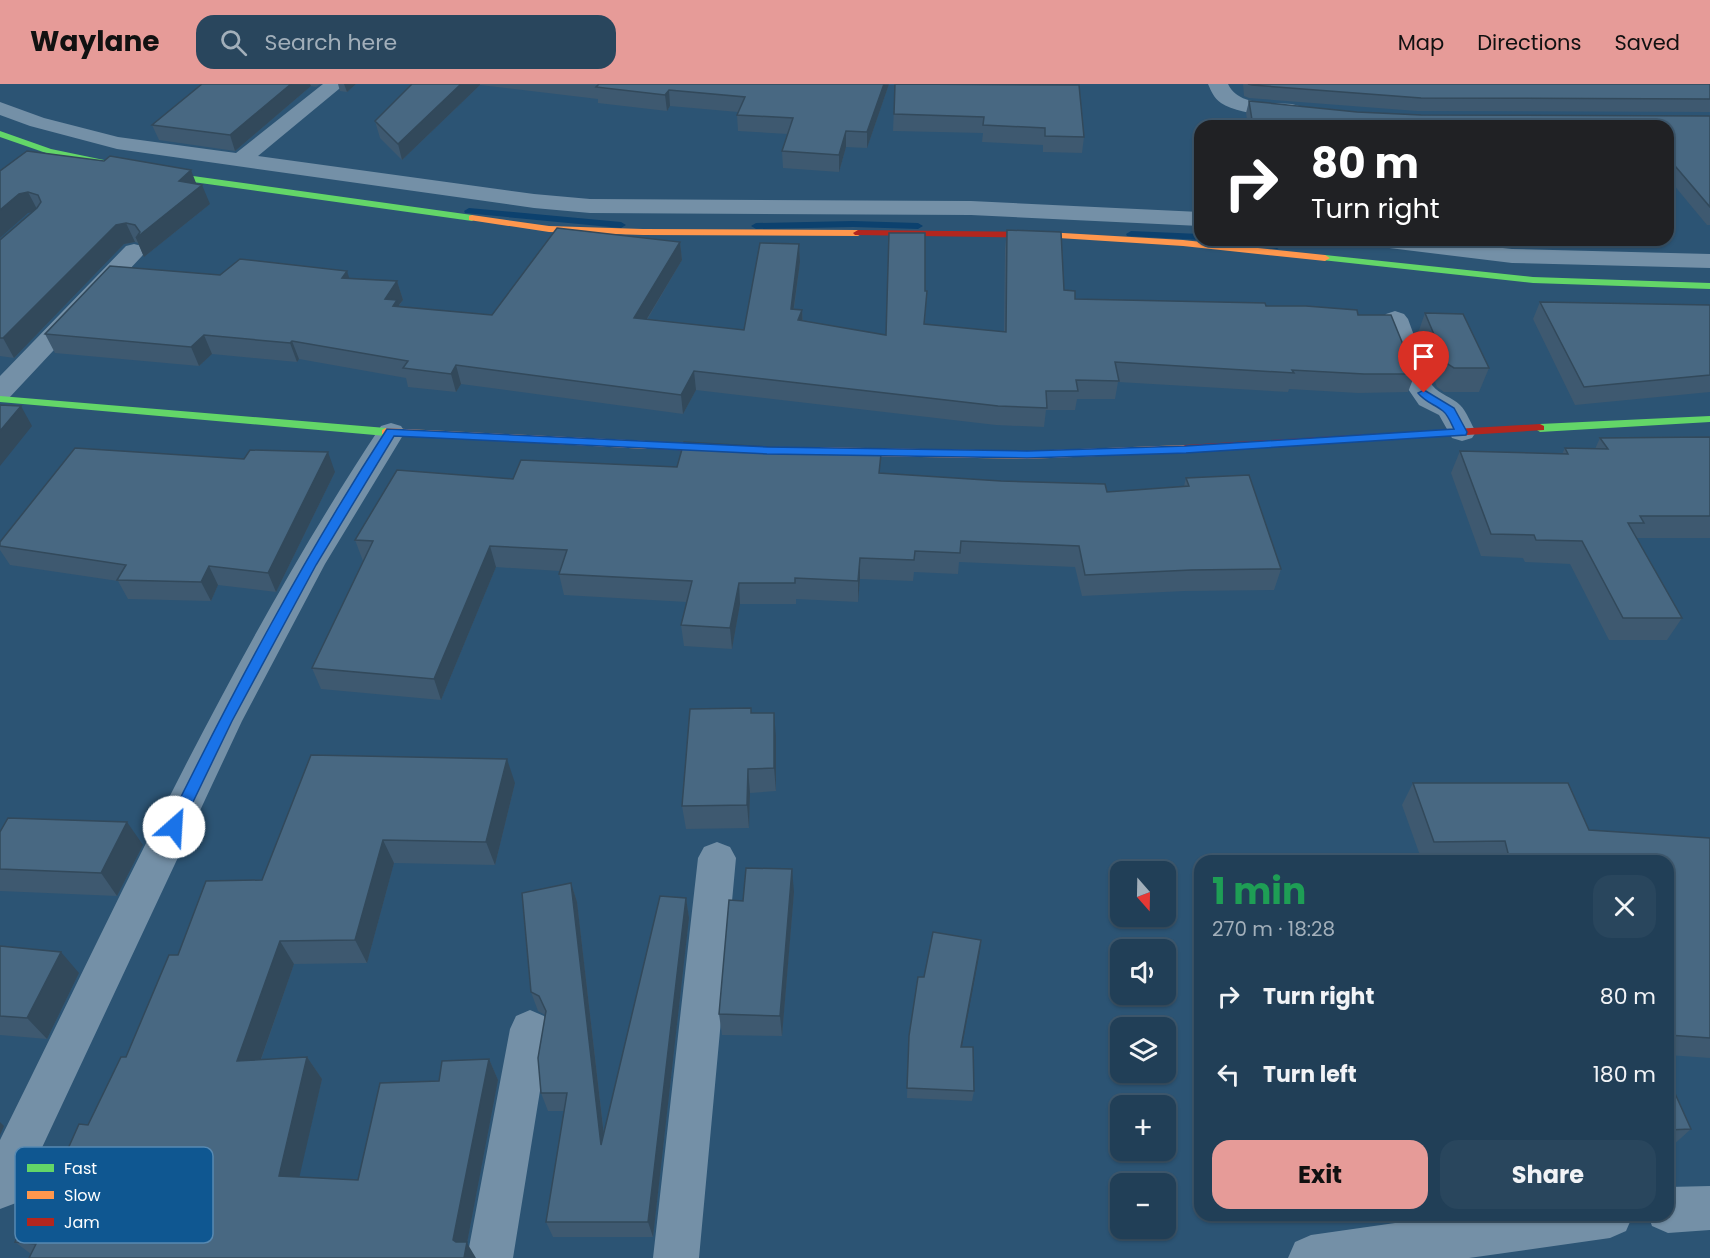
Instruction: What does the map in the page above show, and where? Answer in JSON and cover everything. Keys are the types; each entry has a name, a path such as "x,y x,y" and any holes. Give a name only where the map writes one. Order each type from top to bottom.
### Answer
{"street":[{"path":"239,161 335,84"},
{"path":"1218,84 1228,99 1246,106 1307,112"},
{"path":"0,108 46,125 117,143 462,192 590,206 957,207 1194,219"},
{"path":"0,134 49,151 158,174 549,229 643,232 1009,233 1194,244"},
{"path":"1211,246 1533,280 1710,286"},
{"path":"1423,246 1512,256 1710,261"},
{"path":"0,392 134,251"},
{"path":"1395,319 1419,386 1429,399 1450,410 1462,432"},
{"path":"0,399 391,432 744,450"},
{"path":"790,451 1027,455 1186,449 1710,419"},
{"path":"19,1147 225,721 310,564 391,432"},
{"path":"676,1258 717,858"},
{"path":"490,1258 530,1029"},
{"path":"0,1187 15,1156"},
{"path":"1674,1210 1710,1208"},
{"path":"1311,1258 1563,1221"}],"building":[{"path":"202,84 291,84 230,135 152,125"},
{"path":"412,84 461,84 398,144 375,121"},
{"path":"599,84 884,84 867,132 846,131 839,155 782,151 793,118 737,115 745,97 669,90 665,95 596,87"},
{"path":"895,84 1079,85 1084,137 1045,136 1045,128 983,125 984,117 894,114"},
{"path":"1248,84 1710,84 1710,99 1421,98"},
{"path":"1249,101 1357,112 1421,115 1710,116 1710,207 1674,165 1674,120 1252,120"},
{"path":"27,151 104,161 110,156 191,170 179,181 202,185 136,238 140,232 135,225 126,223 116,225 3,338 0,338 0,240 41,202 38,195 28,192 19,194 0,210 0,171"},
{"path":"557,228 680,242 634,318 744,330 760,243 799,244 791,309 802,310 798,320 886,335 889,233 925,233 925,291 927,291 924,324 1006,332 1007,230 1061,232 1064,290 1075,291 1075,299 1265,303 1266,306 1357,310 1358,315 1391,315 1415,374 1292,370 1294,373 1115,362 1119,381 1076,380 1078,391 1046,391 1047,408 998,406 694,371 681,395 456,365 451,374 403,368 408,361 292,341 290,343 204,335 191,347 45,334 110,266 220,275 240,259 347,271 342,278 397,281 385,299 397,300 393,306 492,315"},
{"path":"1540,302 1710,305 1710,375 1584,387"},
{"path":"1425,313 1463,314 1489,368 1454,368 1446,363"},
{"path":"0,405 21,406 0,431"},
{"path":"1710,437 1710,516 1640,516 1644,523 1628,523 1682,618 1623,618 1582,541 1536,540 1534,535 1491,534 1460,451 1568,454 1565,448 1608,449 1600,438"},
{"path":"684,442 881,454 879,473 1001,481 1105,484 1107,492 1189,486 1186,478 1249,475 1281,569 1085,575 1079,546 961,541 960,553 915,551 914,560 860,558 858,581 795,578 795,583 739,583 730,628 681,625 692,581 559,574 567,550 490,546 434,679 312,668 373,541 355,540 397,470 513,479 521,460 677,467"},
{"path":"75,448 244,459 250,450 328,452 268,573 209,566 201,582 117,580 126,565 0,546 0,542"},
{"path":"751,708 751,713 774,713 774,768 748,769 747,805 682,806 690,709"},
{"path":"311,755 507,759 486,842 383,840 355,940 280,941 237,1061 307,1057 279,1176 358,1180 380,1083 439,1081 442,1061 489,1059 453,1240 467,1242 464,1258 29,1258 36,1244 26,1243 213,1243 213,1147 69,1147 79,1124 88,1125 121,1057 126,1057 169,955 178,955 206,881 262,880"},
{"path":"1413,783 1568,783 1589,830 1710,838 1710,1038 1674,1035 1674,855 1508,855 1505,841 1434,842"},
{"path":"8,818 127,822 101,873 0,869 0,832"},
{"path":"746,868 792,869 780,1016 719,1014 729,900 743,901"},
{"path":"571,883 601,1145 660,896 686,898 648,1222 546,1222 567,1093 541,1093 538,1058 546,1011 539,996 531,992 522,893"},
{"path":"933,932 981,940 961,1047 973,1047 974,1091 907,1088 909,1036 918,977 924,977"},
{"path":"0,946 61,952 27,1018 0,1016"},
{"path":"1674,1091 1691,1129 1674,1130"}],"waterway":[{"path":"469,211 621,225"},
{"path":"756,226 853,224 918,226"},
{"path":"1131,234 1194,237"}],"traffic: fast":[{"path":"0,134 49,151 157,174 472,218"},
{"path":"1325,258 1533,280 1710,286"},
{"path":"0,399 386,432"},
{"path":"1540,428 1710,419"}],"traffic: slow":[{"path":"472,218 549,229 858,233"},
{"path":"1046,235 1194,244"},
{"path":"1211,246 1325,258"},
{"path":"386,432 646,445"},
{"path":"810,451 1027,455 1185,449"}],"traffic: jam":[{"path":"858,233 1046,235"},
{"path":"1185,449 1540,428"},
{"path":"646,445 728,449"}],"route":[{"path":"174,827 225,721 310,564 391,432 767,451 1027,455 1186,449 1462,432 1450,410 1429,399 1424,393"}]}
